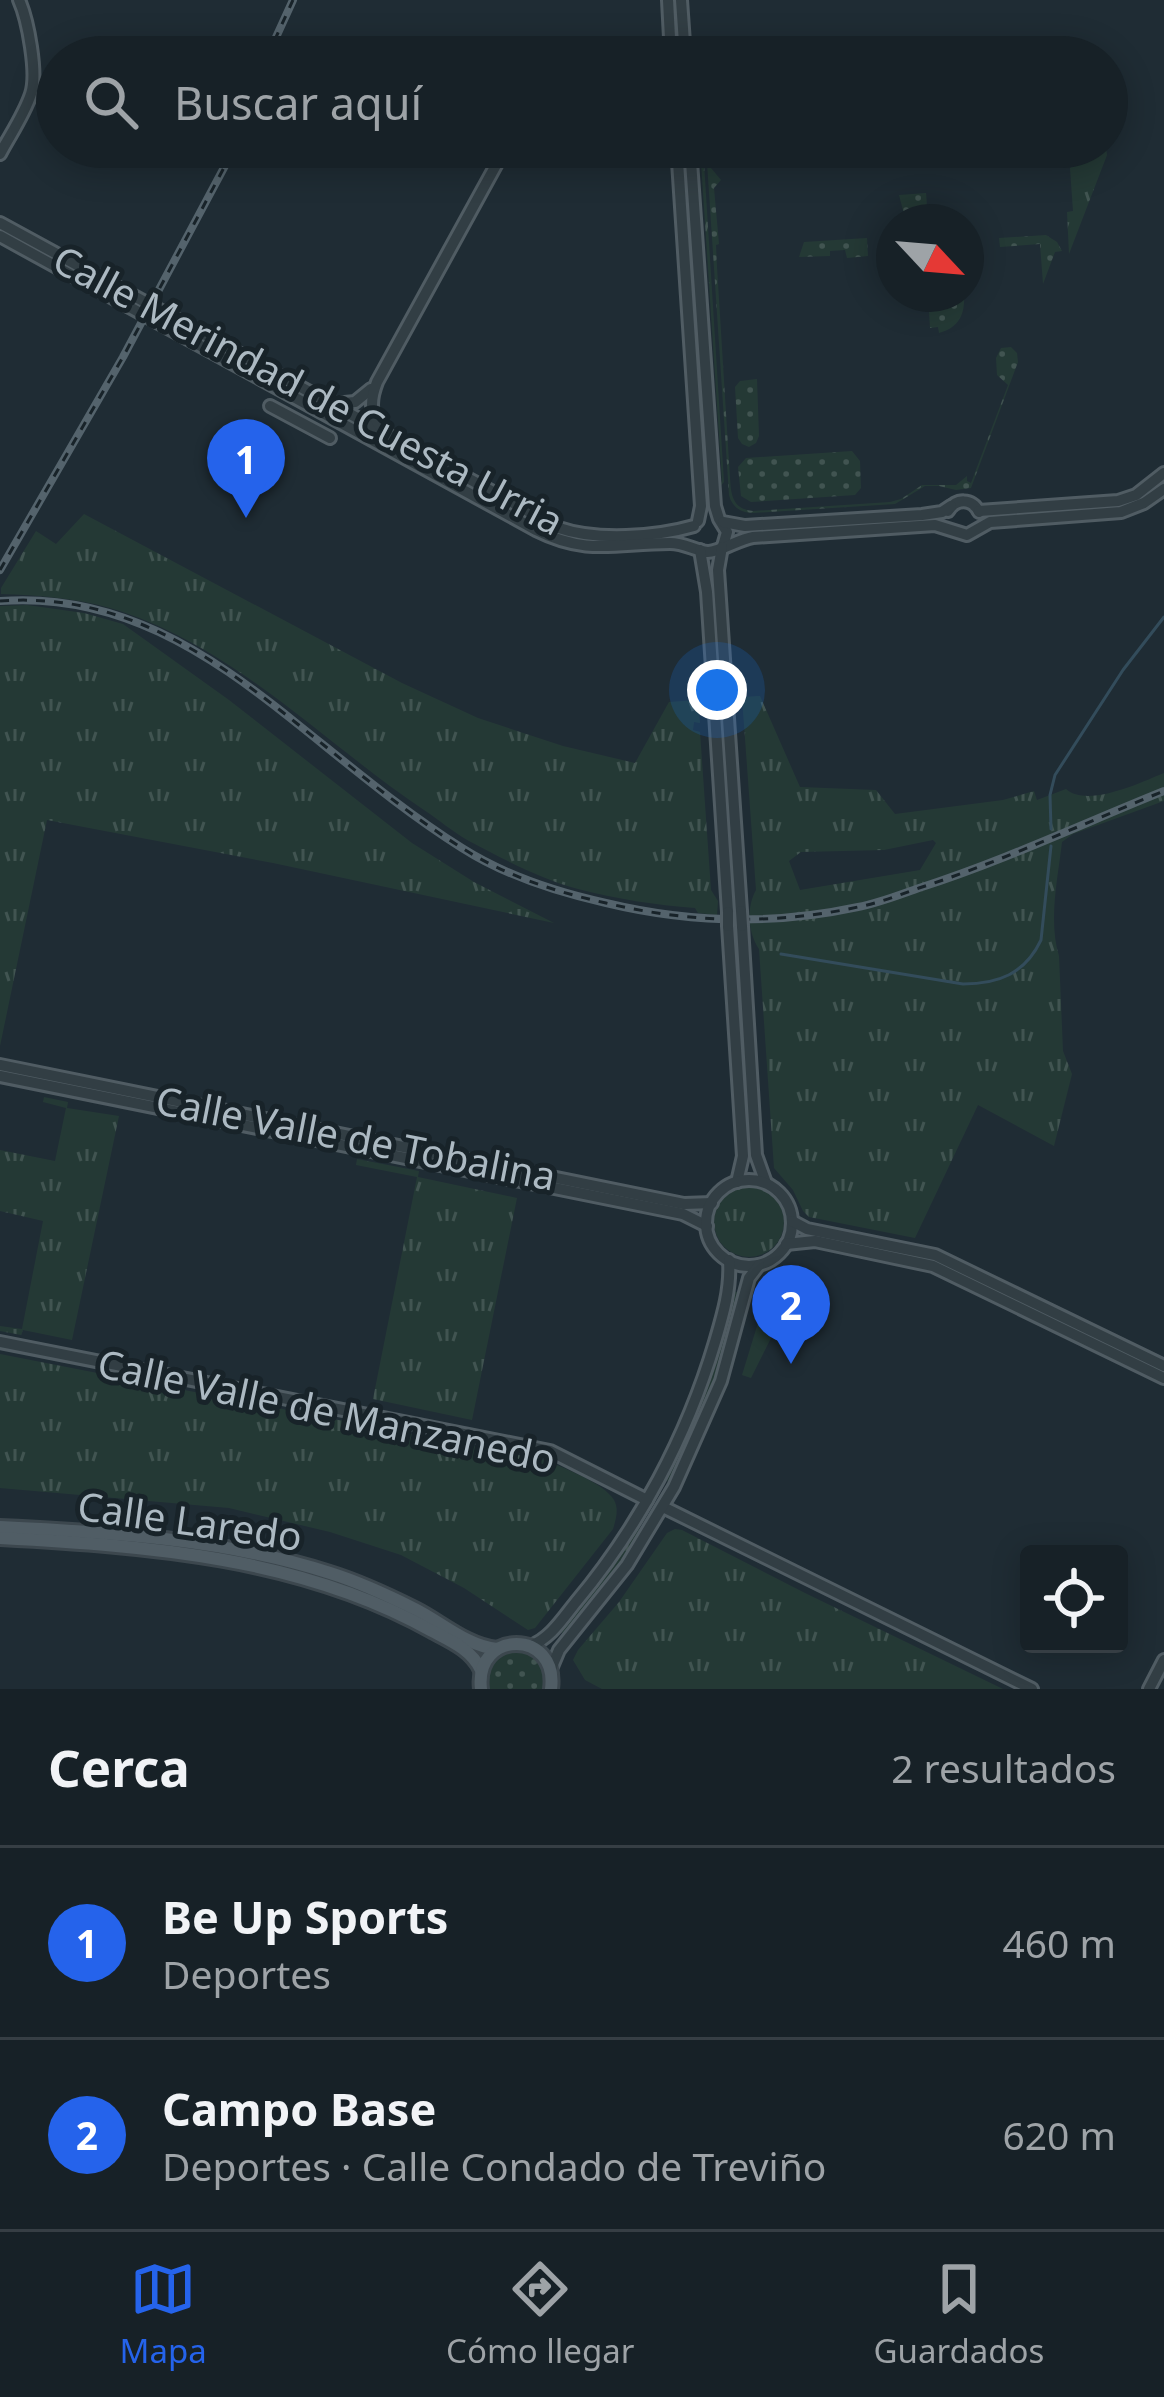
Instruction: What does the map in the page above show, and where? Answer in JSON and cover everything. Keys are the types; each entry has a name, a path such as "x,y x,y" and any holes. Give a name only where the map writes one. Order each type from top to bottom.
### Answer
{"main road":[{"name":"Calle Laredo","path":"0,1527 186,1543 293,1562 377,1591 476,1644 497,1649"},
{"name":"Calle Laredo","path":"0,1538 175,1553 293,1574 346,1590 414,1621 470,1653 482,1670"},
{"path":"482,1689 487,1658 513,1644 530,1646 543,1655 551,1670 551,1689"}],"street":[{"path":"668,0 670,36"},
{"path":"681,0 684,36"},
{"path":"0,154 32,93 23,4"},
{"path":"330,404 355,402 376,382 494,168"},
{"path":"678,168 700,494 692,537 707,592 756,1155 766,1183"},
{"path":"691,168 715,506 728,535 718,570 743,1156 737,1182"},
{"name":"Calle Merindad de Cuesta Urria","path":"0,223 568,531 604,536 676,531 696,523"},
{"name":"Calle Merindad de Cuesta Urria","path":"0,236 558,541 584,547 676,543 699,549"},
{"path":"376,382 372,413 389,436"},
{"path":"270,406 330,438"},
{"path":"979,511 1118,501 1136,495 1164,473"},
{"path":"699,549 713,552 753,537 935,525 961,535 989,522 1120,512 1164,489"},
{"path":"696,523 707,517 745,526 922,515 964,501 979,511 980,522 974,531"},
{"path":"951,506 946,520 952,531"},
{"name":"Calle Valle de Tobalina","path":"0,1065 684,1204 712,1203"},
{"name":"Calle Valle de Tobalina","path":"0,1076 682,1214 707,1226"},
{"path":"737,1182 766,1183 784,1197 792,1222 786,1244 770,1260 738,1264 715,1249 707,1226 712,1203 725,1187 737,1182"},
{"path":"792,1222 934,1255 1164,1366"},
{"path":"786,1244 812,1240 933,1266 1164,1378"},
{"path":"530,1646 545,1638 592,1583 647,1499 677,1442 710,1357 729,1288 729,1260"},
{"path":"551,1670 559,1650 609,1589 663,1507 706,1419 732,1348 749,1278 759,1264"},
{"name":"Calle Valle de Manzanedo","path":"0,1342 550,1451 647,1499"},
{"path":"663,1507 1032,1689"},
{"path":"1149,1689 1164,1660"}],"green space":[{"path":"683,168 687,168 709,491 704,491"},
{"path":"701,168 724,482 718,489 722,481"},
{"path":"707,168 721,180 714,188 730,485 737,504 746,510 890,502 922,485 956,485 967,476 971,483 1008,385 997,375 1001,348 1011,347 1018,362 971,488 925,486 895,504 753,513 741,510 729,495"},
{"path":"1070,168 1102,168 1069,254 1067,212 1073,211"},
{"path":"926,193 927,204 901,204 899,195"},
{"path":"0,229 549,529 592,539 665,539 591,540 562,535 547,530"},
{"path":"1046,235 1062,251 1055,252 1043,284 1040,244 1000,247 999,238"},
{"path":"867,238 868,256 847,258 845,250 830,251 830,256 799,257 804,242"},
{"path":"929,312 962,312 952,327 939,333 938,327 930,328"},
{"path":"757,379 759,436 749,447 738,438 735,387 740,381"},
{"path":"852,451 860,461 861,488 855,495 751,502 741,496 738,467 746,458"},
{"path":"84,514 402,683 478,718 563,746 635,763 669,702 698,700 700,723 694,722 693,730 700,732 711,890 718,901 717,915 592,893 522,868 457,834 274,697 196,645 110,608 1,594 36,531 56,544"},
{"path":"711,581 715,581 752,1152 748,1152"},
{"path":"27,605 123,624 412,843 554,923 47,820 0,1046 0,606"},
{"path":"760,696 800,787 876,790 895,814 1003,800 1034,791 1037,800 1066,789 1100,795 1164,773 1164,801 1062,842 1054,928 1063,1051 1072,1074 1054,1146 978,1105 915,1238 809,1217 774,1168 759,949 750,920 756,890 742,697","holes":["936,843 920,870 800,890 789,861 801,852"]},
{"path":"44,1097 68,1102 67,1108 119,1116 72,1340 23,1330 21,1335 0,1331 0,1326 22,1329 43,1221 0,1211 0,1150 55,1161 66,1108 43,1102"},
{"path":"357,1159 517,1198 472,1420 373,1399 417,1177 356,1165"},
{"path":"749,1187 774,1197 784,1222 774,1247 749,1257 724,1247 714,1222 724,1197"},
{"path":"732,1291 742,1293 718,1377 672,1483 663,1479"},
{"path":"758,1323 776,1328 751,1378 742,1375"},
{"path":"0,1354 544,1460 609,1494 616,1507 613,1529 535,1628 528,1630 464,1588 401,1555 330,1532 229,1508 0,1488"},
{"path":"635,1527 644,1532 566,1636 558,1629"},
{"path":"675,1529 1003,1689 602,1689 585,1680 573,1660 667,1533"},
{"path":"513,1650 539,1662 544,1689 488,1689 489,1668"}],"waterway":[{"path":"1051,829 1055,775 1123,670 1164,617"},
{"path":"781,954 963,984 999,979 1019,969 1041,940 1051,846"}],"railway":[{"path":"277,36 293,0"},
{"path":"0,570 123,357 224,168"},
{"path":"0,601 83,606 159,632 229,672 397,803 479,858 550,888 637,910 763,919 866,905 981,866 1164,791"}],"place":[{"name":"Be Up Sports","path":"246,518"},
{"name":"Campo Base","path":"791,1364"}]}
